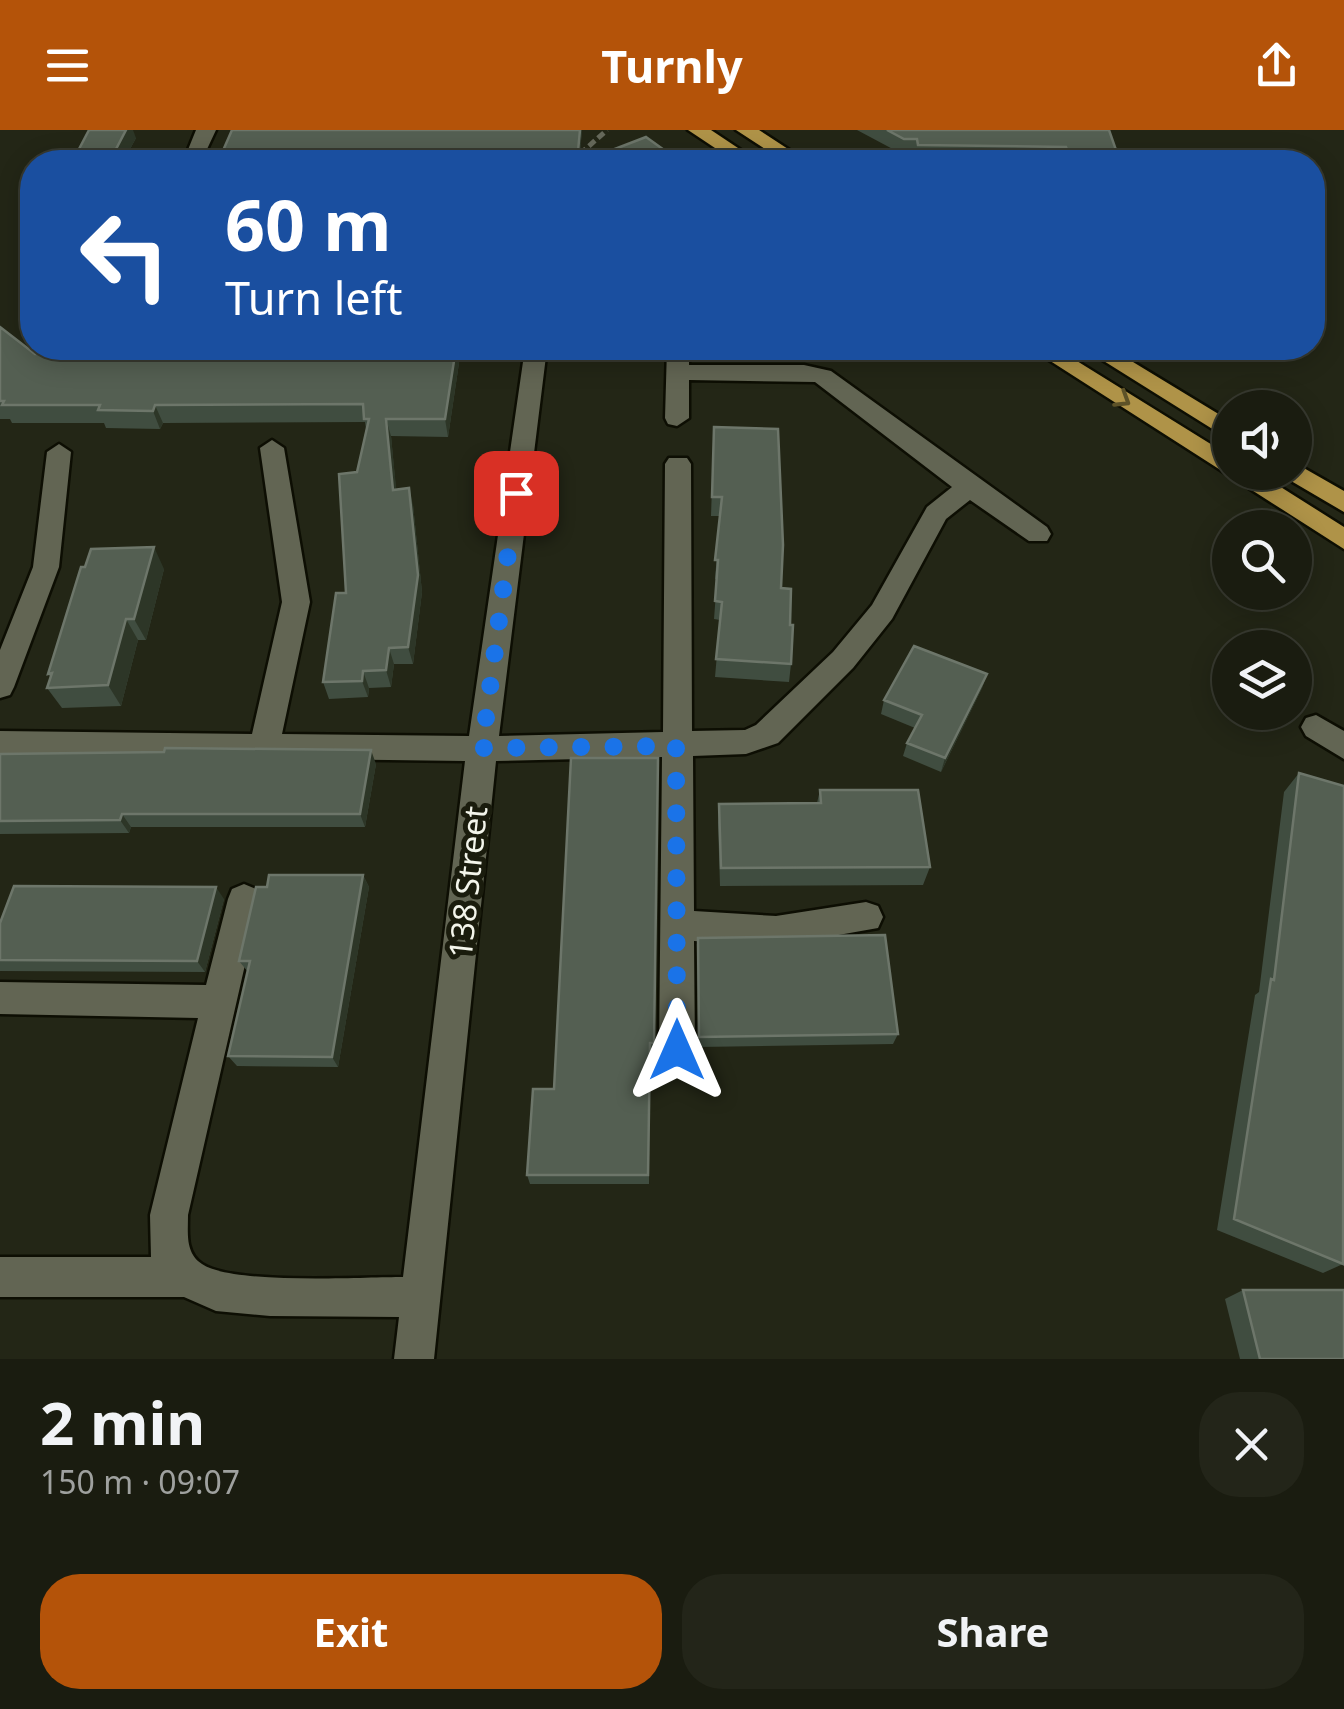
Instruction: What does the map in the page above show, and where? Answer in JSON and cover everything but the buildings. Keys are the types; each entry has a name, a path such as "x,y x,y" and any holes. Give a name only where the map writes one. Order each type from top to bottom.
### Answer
{"main road":[{"path":"698,130 730,150"},
{"path":"746,130 779,150"},
{"path":"763,130 783,150"},
{"path":"1059,360 1212,457"},
{"path":"1113,360 1212,421"},
{"path":"1312,483 1344,503"},
{"path":"1266,490 1344,540"}],"street":[{"name":"138 Street","path":"414,1359 482,748 534,360"},
{"path":"678,360 678,418"},
{"path":"678,373 804,372 823,376 969,488 1038,534"},
{"path":"264,746 296,602 272,448"},
{"path":"0,686 46,567 59,452"},
{"path":"677,1050 678,464"},
{"path":"0,743 482,748 746,742 767,734 843,660 882,612 936,513 969,488"},
{"path":"1316,727 1344,747"},
{"path":"186,1277 169,1253 168,1216 244,898"},
{"path":"677,925 776,931 866,917"},
{"path":"0,998 220,1002"},
{"path":"0,1277 186,1277 216,1291 270,1296 421,1297"}],"path":[{"path":"584,150 607,130"}],"route":[{"path":"516,493 482,748 676,746 677,1050"}]}
